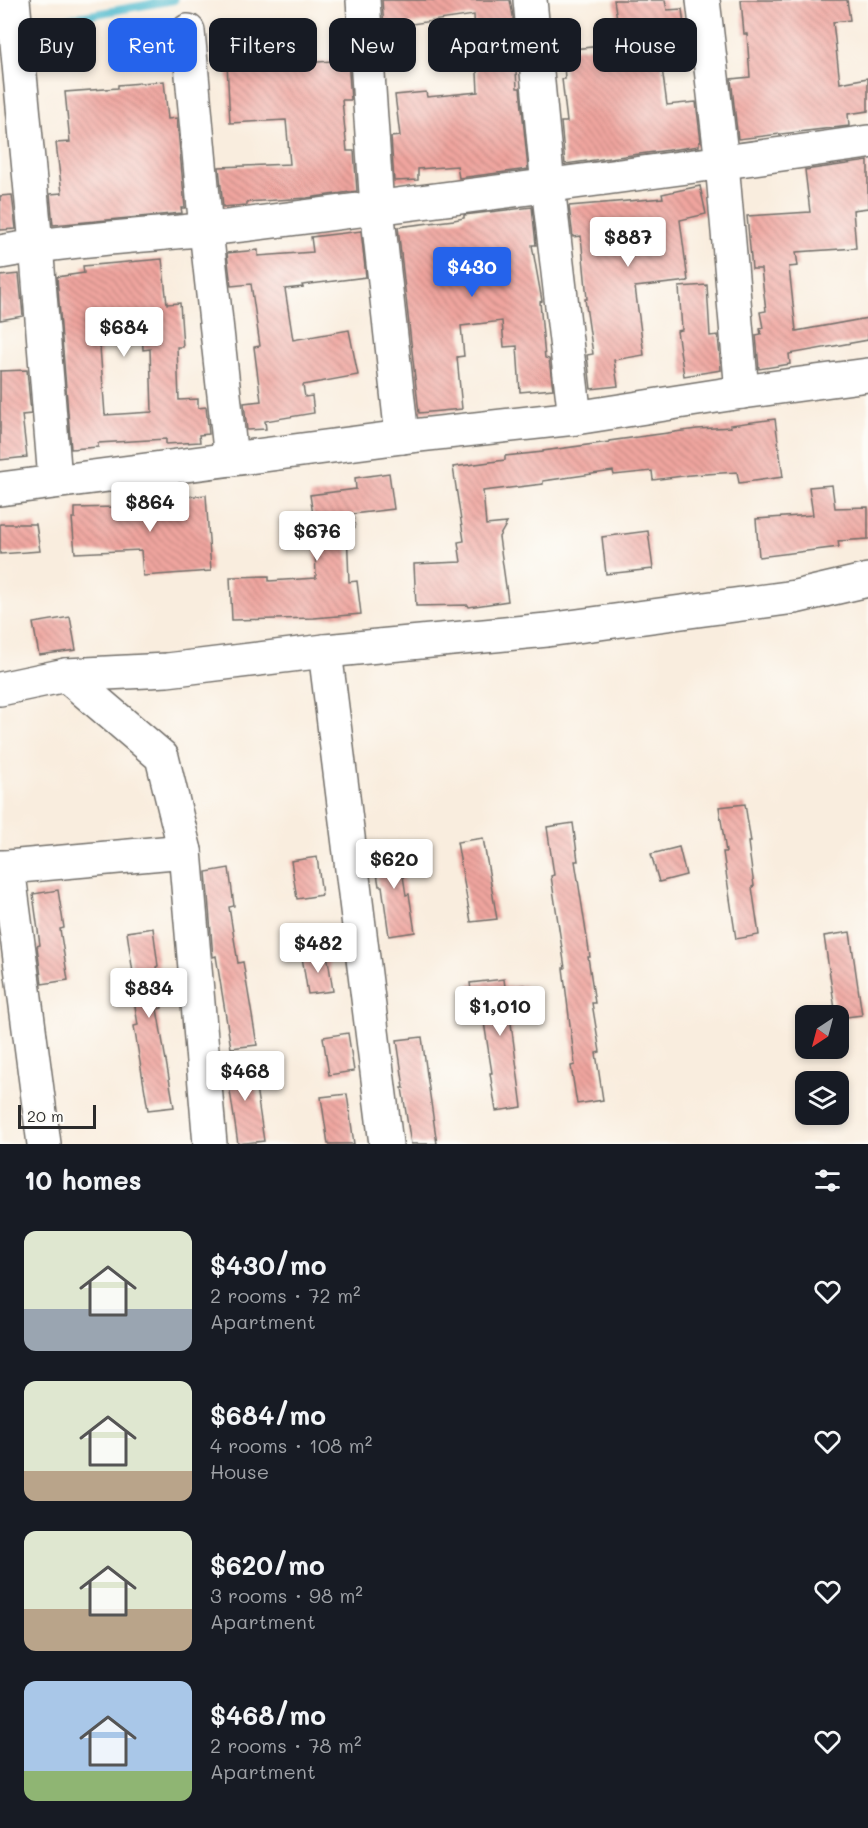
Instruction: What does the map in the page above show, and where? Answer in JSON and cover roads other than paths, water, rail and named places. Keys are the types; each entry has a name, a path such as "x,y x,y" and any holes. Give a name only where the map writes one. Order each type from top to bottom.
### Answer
{"street":[{"path":"13,0 55,480"},
{"path":"363,0 377,208 402,437"},
{"path":"530,0 548,186 575,418"},
{"path":"703,0 722,163 742,392"},
{"path":"192,72 231,459"},
{"path":"0,252 36,245 206,230 868,142"},
{"path":"0,489 55,480 402,437 575,418 868,375"},
{"path":"0,689 66,675 167,670 324,651 559,628 795,597 868,580"},
{"path":"324,651 386,1144"},
{"path":"66,675 162,757 185,851 210,1144"},
{"path":"44,1144 4,867 185,851"}],"waterway":[{"path":"73,18 174,0"}]}
